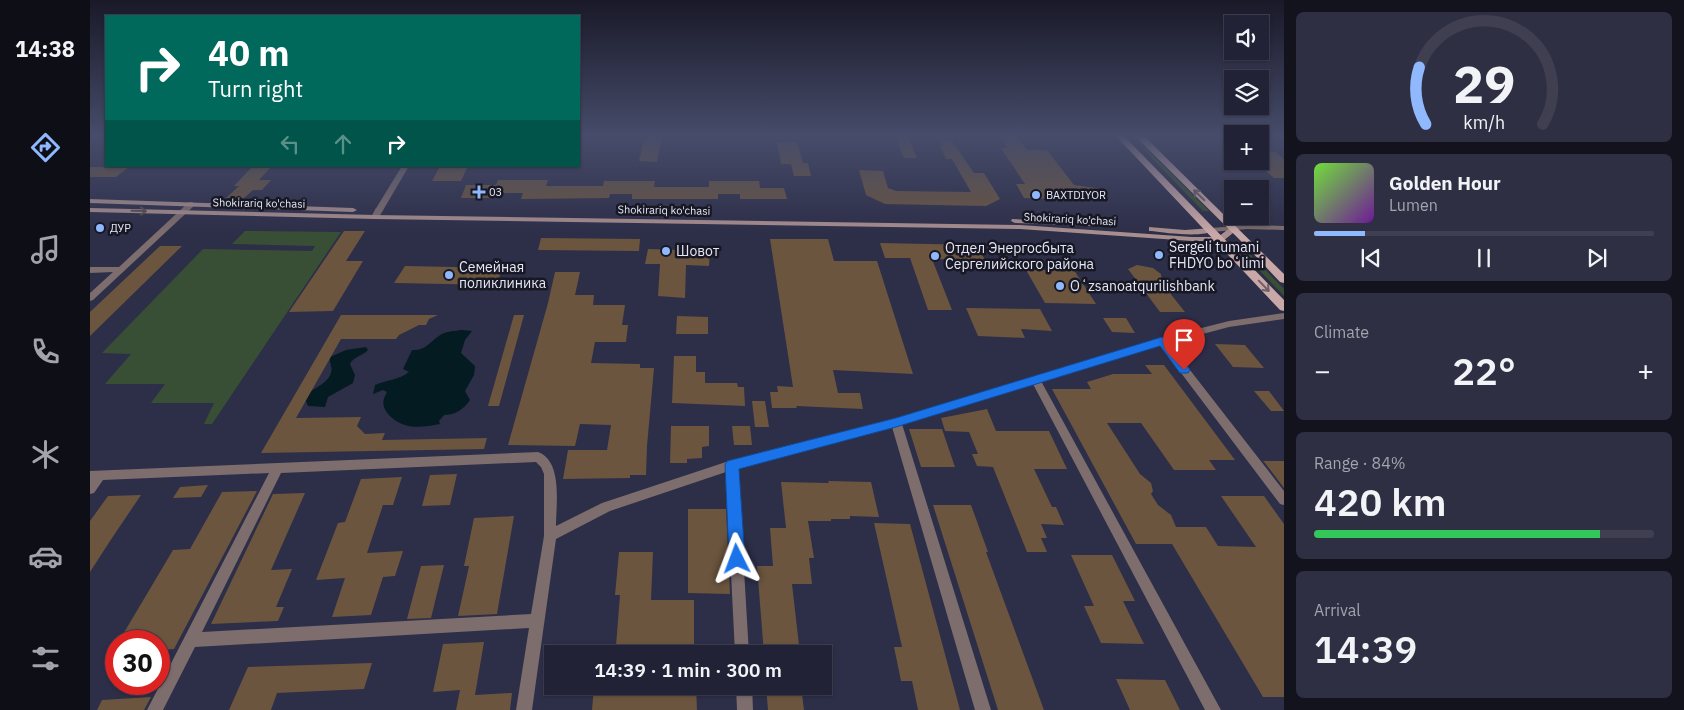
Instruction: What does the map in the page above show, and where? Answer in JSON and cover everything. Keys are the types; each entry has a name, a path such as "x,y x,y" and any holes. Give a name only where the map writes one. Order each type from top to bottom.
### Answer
{"main road":[{"path":"1151,168 1284,307"},
{"path":"1172,168 1284,280"},
{"name":"Shokirariq ko'chasi","path":"90,201 192,204 377,214 1020,227 1192,240 1220,239"},
{"name":"Shokirariq ko'chasi","path":"90,210 1030,221 1170,231 1210,230"},
{"path":"1220,239 1234,229"}],"street":[{"path":"377,214 405,168"},
{"path":"90,298 192,204"},
{"path":"1210,230 1284,228"},
{"path":"90,270 122,269"},
{"path":"550,536 606,507 732,465 896,422 1036,381 1162,341 1229,324 1284,316"},
{"path":"1162,341 1284,500"},
{"path":"1036,381 1213,710"},
{"path":"896,422 983,710"},
{"path":"90,489 95,476 538,458 546,464 550,474 550,536 524,710"},
{"path":"732,465 742,645"},
{"path":"155,710 277,469"},
{"path":"191,640 536,621"},
{"path":"744,695 745,710"}],"green space":[{"path":"1161,168 1166,168 1209,211 1203,211"},
{"path":"245,231 341,232 212,424 204,424 214,403 151,403 165,384 105,384 131,354 102,353 203,249 312,251 315,246 232,244"},
{"path":"1238,248 1244,248 1284,289 1284,296"}],"water":[{"path":"462,330 472,331 465,340 461,353 475,366 474,375 465,391 470,400 468,403 455,413 444,415 439,421 440,424 412,426 399,423 393,419 384,406 387,392 383,390 373,394 375,385 401,377 409,372 403,369 412,350 421,349 444,333"},
{"path":"366,347 368,350 350,364 355,375 353,383 328,397 325,407 308,406 305,399 307,395 329,378 332,369 330,357 346,350"}],"building":[{"path":"90,168 128,168 116,177 90,177"},
{"path":"251,168 270,168 259,180 271,180 262,190 253,190 244,198 226,198 239,186 234,186"},
{"path":"439,168 467,168 461,181 432,181"},
{"path":"792,168 809,168 811,176 794,176"},
{"path":"957,168 971,168 974,173 984,173 1000,199 986,206 885,204 866,195 859,170 883,171 888,188 896,191 971,192"},
{"path":"1014,168 1061,168 1074,185 1096,188 1101,191 1107,200 1024,198 1016,184 1025,184"},
{"path":"1284,168 1284,178 1274,178 1265,170"},
{"path":"498,180 548,180 546,186 603,186 604,181 655,181 654,187 709,187 709,181 759,181 760,188 784,188 787,199 740,199 740,194 718,194 718,199 632,199 632,194 610,194 609,198 521,199 523,193 500,193 499,198 461,198 466,185 496,185"},
{"path":"344,231 365,231 346,261 363,261 333,311 289,312"},
{"path":"541,238 640,239 639,251 538,250"},
{"path":"770,239 828,239 834,261 877,261 913,374 833,370 838,393 860,393 863,409 796,406 797,408 772,408 770,392 778,392 777,386 793,387"},
{"path":"880,243 977,245 985,260 932,259 952,310 928,310 910,258 885,258"},
{"path":"160,246 182,246 90,336 90,312"},
{"path":"648,249 710,251 709,266 686,265 685,298 658,296 660,264 645,264"},
{"path":"1137,265 1153,268 1161,274 1162,283 1185,312 1160,312 1128,269"},
{"name":"Семейная поликлиника","path":"405,266 503,268 496,285 394,283"},
{"path":"1026,270 1074,270 1096,304 1045,303"},
{"path":"555,272 580,272 575,295 594,295 593,305 625,305 622,325 628,325 626,342 595,342 591,363 640,364 640,368 654,368 646,475 630,475 630,478 563,479 568,450 607,450 611,425 580,424 575,446 508,445"},
{"path":"966,308 1040,309 1052,331 1021,329 1025,338 978,336"},
{"path":"341,315 438,315 429,319 426,325 419,325 399,335 396,339 341,339 296,418 361,417 357,426 365,434 385,433 382,440 487,438 484,449 261,453"},
{"path":"514,315 524,315 499,406 488,406"},
{"path":"677,316 708,317 708,334 676,334"},
{"path":"1103,318 1126,318 1135,333 1112,332"},
{"path":"1215,344 1245,345 1264,368 1233,367"},
{"path":"674,356 696,356 696,372 705,372 705,383 737,383 738,387 744,387 745,406 672,403"},
{"path":"1145,365 1164,365 1235,460 1209,460 1216,470 1174,470 1141,423 1107,423 1140,474 1151,483 1153,491 1151,494 1158,505 1171,515 1176,527 1206,527 1218,546 1256,547 1221,496 1264,496 1284,524 1284,697 1263,697 1172,544 1136,544 1052,389 1091,389 1087,382 1113,374 1152,374"},
{"path":"1254,391 1269,391 1284,411 1271,411"},
{"path":"752,401 765,401 769,427 755,427"},
{"path":"987,409 996,431 1049,431 1067,469 1034,469 1052,507 1056,507 1064,525 1041,524 1047,538 1041,538 1047,552 1027,552 993,467 977,466 972,454 978,454 969,432 945,431 941,418"},
{"path":"671,426 709,426 709,446 702,447 702,458 687,459 687,463 670,463"},
{"path":"732,426 750,426 752,445 734,445"},
{"path":"909,429 942,429 955,467 921,467"},
{"path":"1263,461 1284,461 1284,488 1265,463"},
{"path":"457,474 450,505 422,506 430,475"},
{"path":"402,477 393,505 383,505 367,553 403,551 395,576 383,577 371,615 332,617 345,578 316,580 338,523 345,522 361,479"},
{"path":"828,481 871,482 879,517 850,516 850,519 808,521 814,558 809,558 812,584 792,584 799,645 763,645 757,566 773,566 770,528 786,528 781,482 829,483"},
{"path":"208,485 201,497 173,498 180,487"},
{"path":"257,491 174,649 170,649 170,630 126,630 173,550 190,549 222,492"},
{"path":"305,493 271,570 292,569 276,607 284,607 278,621 211,624 273,494"},
{"path":"141,495 90,572 90,521 108,496"},
{"path":"933,505 971,505 988,552 986,552 1044,710 998,710"},
{"path":"688,509 726,509 730,594 688,593"},
{"path":"514,516 497,614 458,616 469,566 464,566 474,518"},
{"path":"874,523 910,524 960,710 918,710 912,681 901,681 894,647 902,647"},
{"path":"619,552 653,552 651,600 694,600 694,645 616,645 620,595 615,595"},
{"path":"1071,555 1112,555 1135,601 1123,601 1144,644 1101,643 1084,606 1094,606"},
{"path":"444,565 431,618 407,619 421,566"},
{"path":"484,642 475,695 512,693 510,710 456,710 460,690 433,692 443,644"},
{"path":"372,663 364,689 277,693 271,710 229,710 248,667"},
{"path":"1116,679 1165,680 1180,710 1130,710"},
{"path":"593,695 696,695 697,710 592,710"},
{"path":"767,695 802,695 804,710 768,710"},
{"path":"151,697 144,710 97,710 102,700"}],"place":[{"name":"03","path":"479,192"},
{"name":"BAXTDIYOR","path":"1036,195"},
{"name":"ДУР","path":"100,228"},
{"name":"Шовот","path":"666,251"},
{"name":"Sergeli tumani FHDYO boʻlimi","path":"1159,255"},
{"name":"Отдел Энергосбыта Сергелийского района","path":"935,256"},
{"name":"Семейная поликлиника","path":"449,275"},
{"name":"Oʻzsanoatqurilishbank","path":"1060,286"}],"route":[{"path":"737,559 732,465 896,422 1036,381 1162,341 1184,370"}]}
